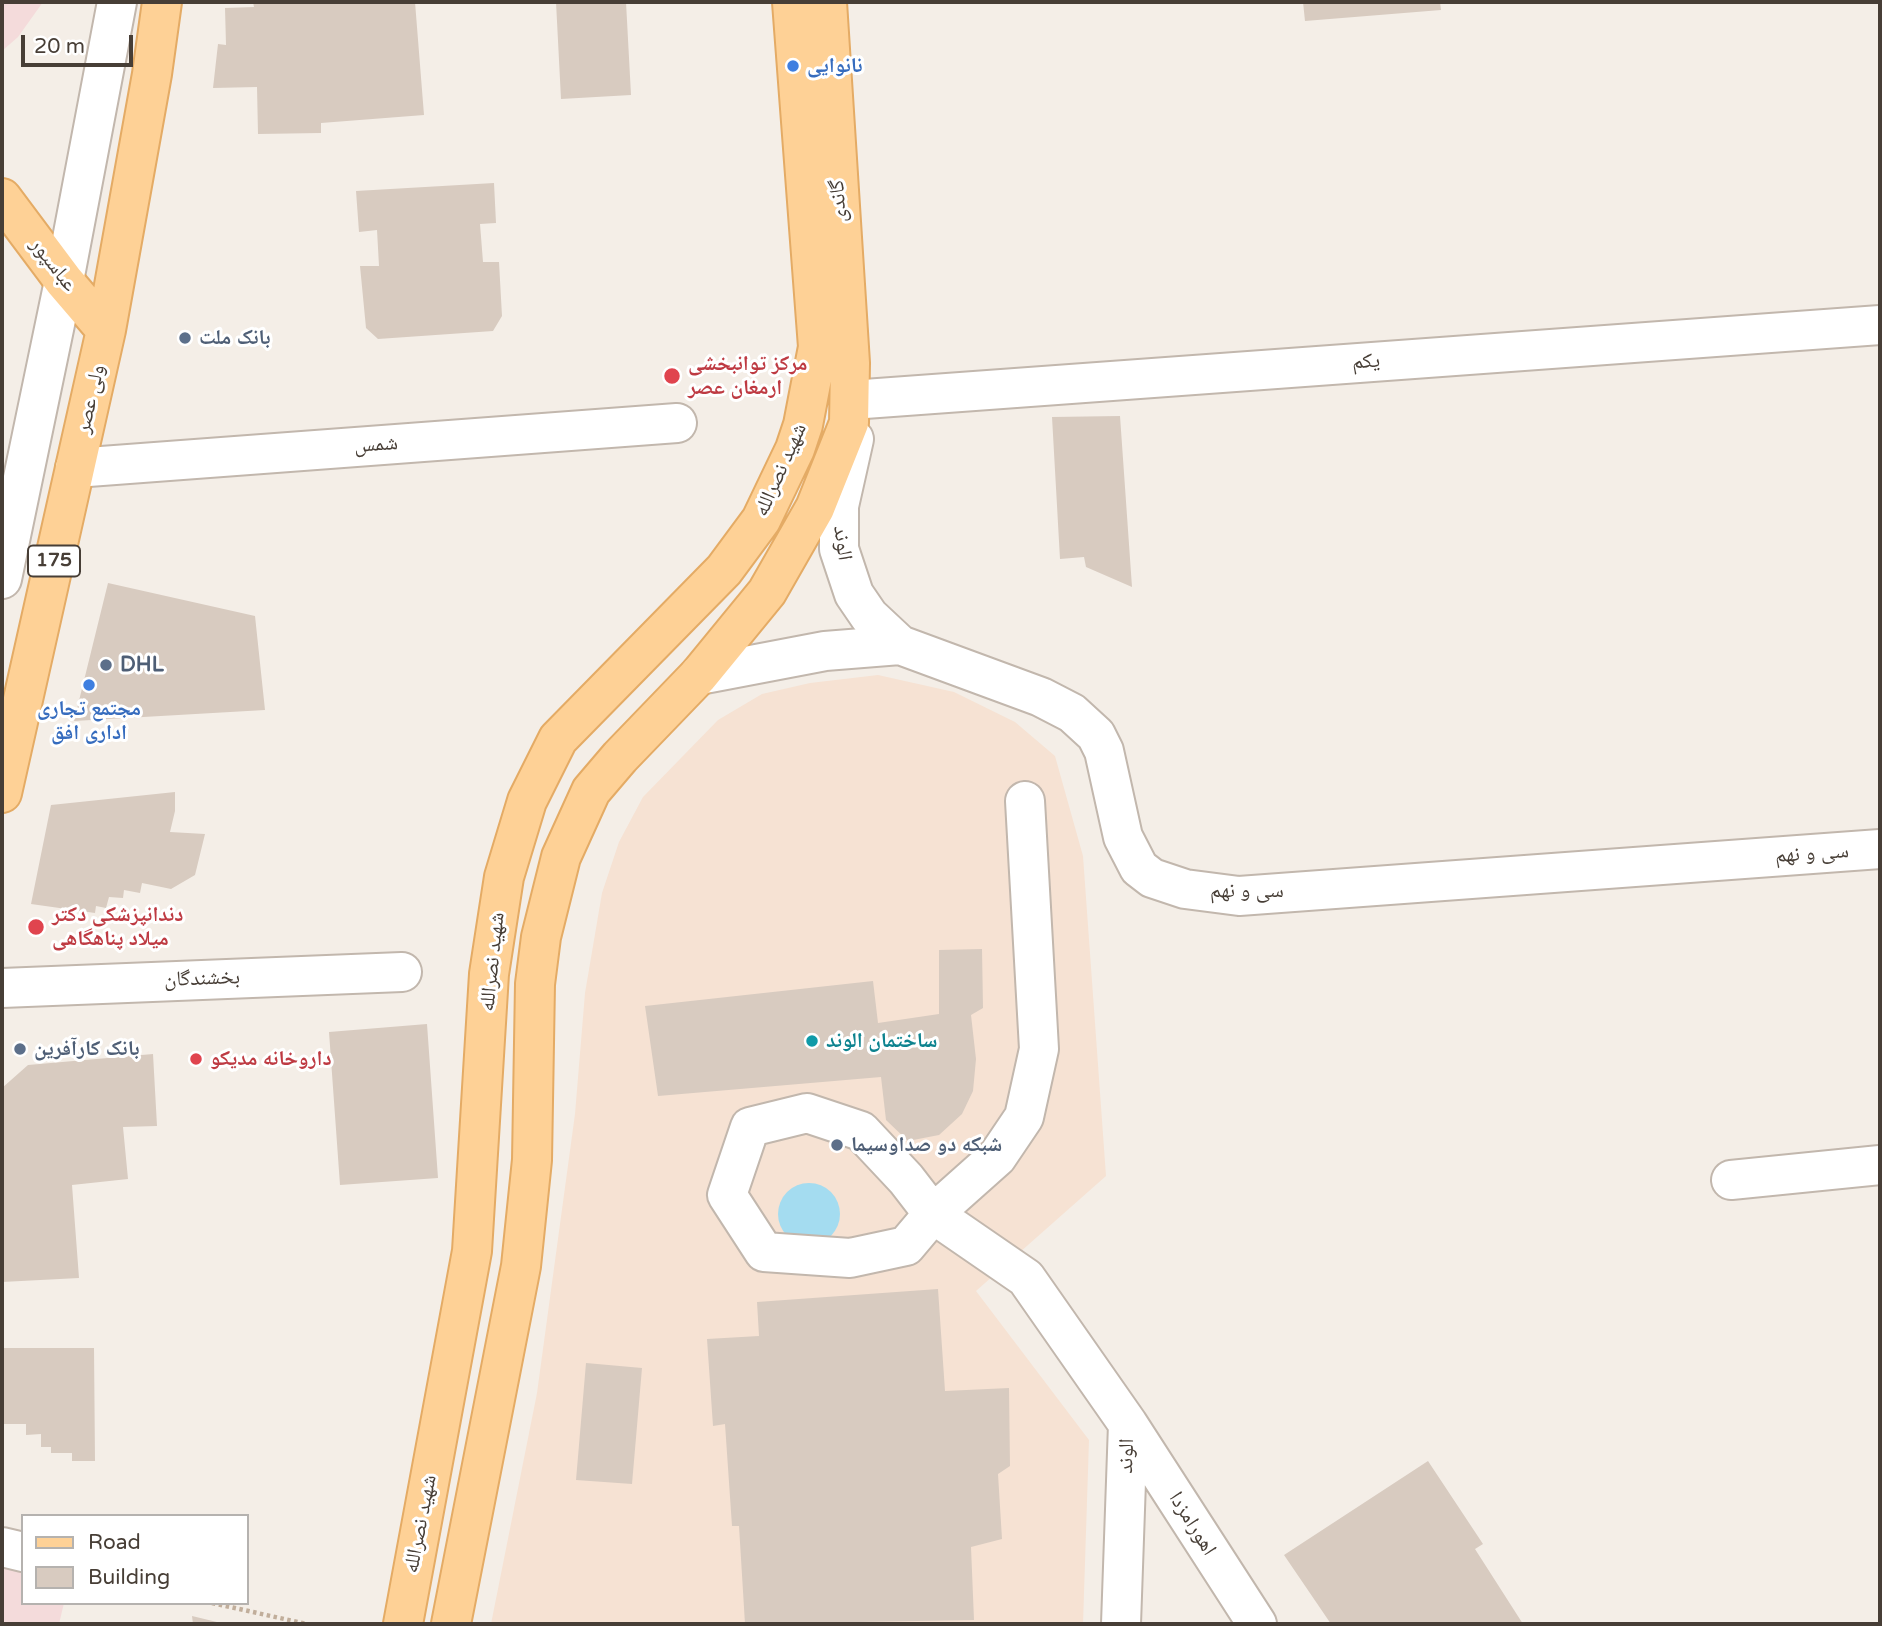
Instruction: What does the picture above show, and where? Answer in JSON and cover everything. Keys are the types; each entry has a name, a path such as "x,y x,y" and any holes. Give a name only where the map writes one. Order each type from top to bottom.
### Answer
{"main road":[{"name":"ولی عصر","path":"2,793 106,330 152,74 162,2"},
{"name":"گاندی","path":"792,2 817,329 817,361 810,395"},
{"name":"گاندی","path":"827,2 850,412"},
{"name":"عباسپور","path":"2,198 64,281 106,330"},
{"path":"810,395 850,412"},
{"name":"شهید نصرالله","path":"403,1624 472,1251 489,974 504,877 527,801 558,739 724,570 761,520 795,449 810,395"},
{"name":"شهید نصرالله","path":"451,1624 521,1266 532,1160 535,984 551,891 561,857 591,792 620,757 699,675 767,592 815,508 850,412"}],"street":[{"path":"2,579 64,281 117,2"},
{"name":"یکم","path":"850,412 1880,325"},
{"name":"الوند","path":"850,412 853,450 839,506 839,549 853,594 869,616 900,645"},
{"name":"شمس","path":"75,468 677,423"},
{"name":"سی و نهم","path":"699,675 825,650 900,645 1041,697 1087,724 1104,751 1130,855 1152,878 1185,889 1239,896 1880,849"},
{"path":"933,1214 906,1179 861,1131 807,1113 750,1127 727,1195 764,1252 850,1258 906,1246 933,1214 997,1157 1024,1117 1033,1086 1039,1049 1025,801"},
{"name":"بخشندگان","path":"2,988 402,972"},
{"path":"1731,1180 1880,1165"},
{"name":"الوند","path":"933,1214 1026,1278 1128,1424 1121,1624"},
{"name":"اهورامزدا","path":"1128,1424 1257,1624"},
{"path":"2,1547 21,1552"}],"path":[{"path":"221,1605 307,1624"}],"shaded area":[{"path":"2,2 43,2 18,37 2,51"},
{"name":"شبکه دو صداوسیما","path":"878,675 954,692 1015,722 1055,756 1083,856 1106,1176 976,1291 1089,1440 1083,1624 491,1624 537,1393 575,1114 585,993 602,893 619,842 643,797 718,720 762,694 810,683"},
{"path":"2,1562 21,1567 21,1605 64,1605 59,1624 2,1624"}],"water":[{"path":"809,1183 831,1192 840,1214 831,1236 809,1245 787,1236 778,1214 787,1192"}],"building":[{"path":"253,2 415,2 424,115 321,123 321,133 258,134 257,87 213,88 218,44 226,45 225,8 254,7"},
{"path":"556,2 626,2 631,95 561,99"},
{"path":"1303,2 1440,2 1441,10 1305,21"},
{"path":"494,183 496,223 480,224 483,262 499,262 502,316 493,331 378,339 366,328 360,266 379,266 377,230 359,232 356,191"},
{"path":"1120,416 1132,587 1086,567 1084,557 1060,559 1052,417"},
{"path":"108,583 255,616 265,710 74,721"},
{"path":"175,792 175,811 170,832 205,834 195,875 171,889 142,883 140,893 124,890 123,898 109,897 106,908 96,906 95,913 31,904 51,805"},
{"name":"ساختمان الوند","path":"982,949 983,1008 971,1015 976,1059 973,1091 962,1114 939,1135 908,1141 886,1120 881,1077 658,1096 645,1006 873,981 878,1023 939,1014 939,950"},
{"path":"427,1024 438,1178 340,1185 329,1032"},
{"path":"153,1054 157,1126 123,1127 128,1179 72,1185 79,1278 2,1282 2,1088 28,1065"},
{"path":"938,1289 945,1391 1009,1388 1010,1466 998,1474 1002,1539 971,1547 974,1620 745,1624 739,1526 732,1526 725,1424 713,1426 707,1339 759,1336 757,1302"},
{"path":"2,1348 94,1348 95,1461 72,1461 72,1453 51,1453 51,1447 41,1447 41,1434 26,1435 26,1424 2,1424"},
{"path":"586,1363 642,1368 632,1484 576,1480"},
{"path":"1428,1461 1483,1544 1475,1549 1523,1624 1331,1624 1284,1555"},
{"path":"192,1616 221,1623 221,1624 193,1624"}],"place":[{"name":"نانوایی","path":"793,66"},
{"name":"بانک ملت","path":"185,338"},
{"name":"مرکز توانبخشی ارمغان عصر","path":"672,376"},
{"name":"DHL","path":"106,665"},
{"name":"مجتمع تجاری اداری افق","path":"89,685"},
{"name":"دندانپزشکی دکتر میلاد پناهگاهی","path":"36,927"},
{"name":"ساختمان الوند","path":"812,1041"},
{"name":"بانک کارآفرین","path":"20,1049"},
{"name":"داروخانه مدیکو","path":"196,1059"},
{"name":"شبکه دو صداوسیما","path":"837,1145"}]}
